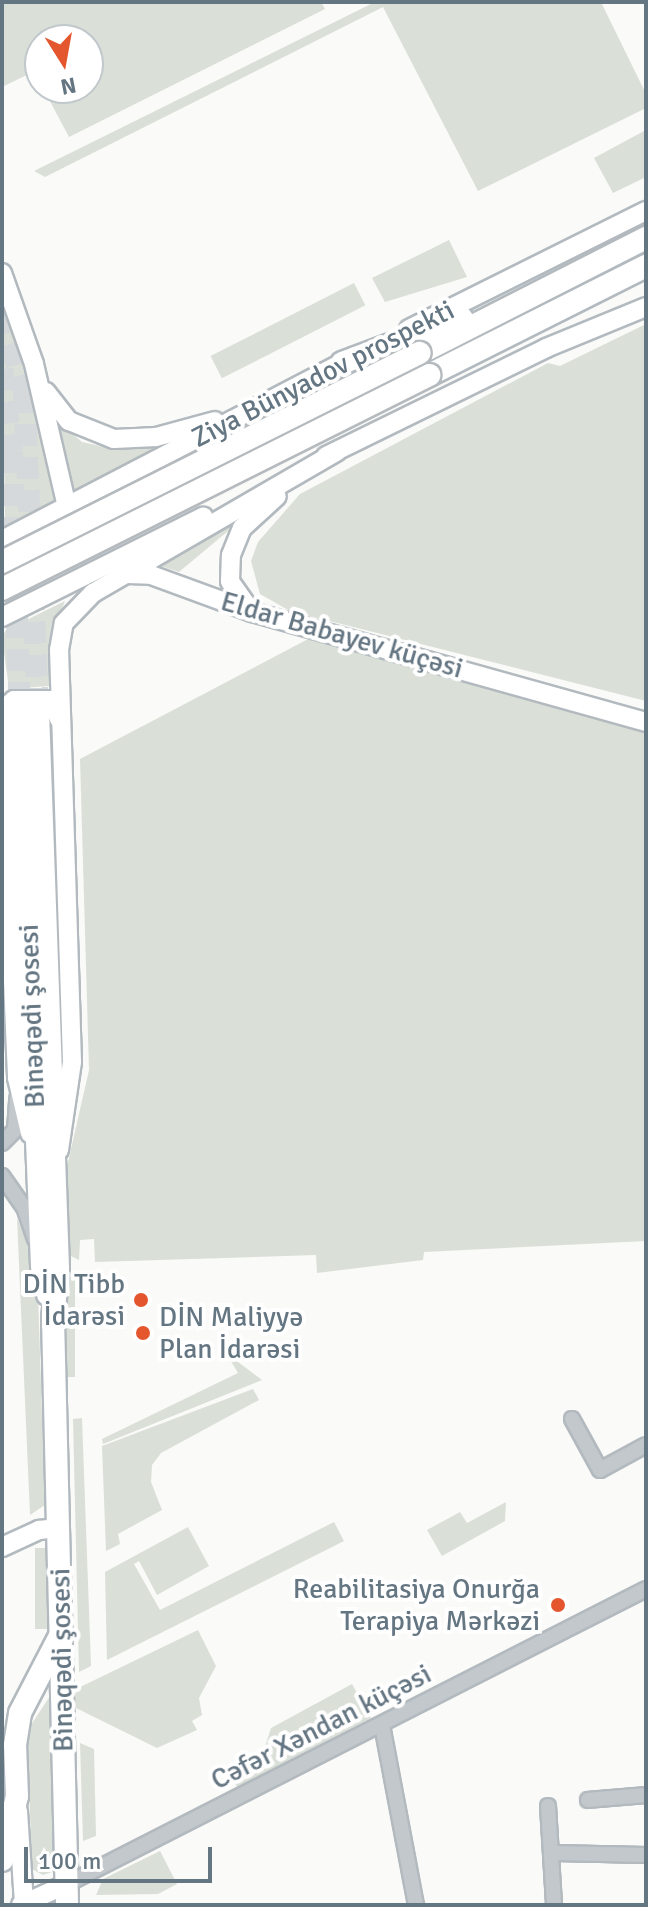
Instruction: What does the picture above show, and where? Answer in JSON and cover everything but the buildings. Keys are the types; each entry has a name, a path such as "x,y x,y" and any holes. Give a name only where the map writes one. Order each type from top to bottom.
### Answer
{"main road":[{"name":"Ziya Bünyadov prospekti","path":"2,540 342,363 646,211"},
{"name":"Ziya Bünyadov prospekti","path":"2,562 646,238"},
{"name":"Ziya Bünyadov prospekti","path":"2,589 646,266"},
{"path":"2,273 34,364 54,407 96,435 156,437 260,407"},
{"name":"Ziya Bünyadov prospekti","path":"570,305 646,274"},
{"path":"342,363 561,282"},
{"path":"2,617 646,296"},
{"path":"546,348 646,307"},
{"path":"2,609 38,599 61,580 70,562 73,539 34,364"},
{"path":"47,1168 72,1062 59,650 64,623 83,600 336,452"},
{"path":"252,612 230,581 231,555 242,528 336,452"},
{"path":"27,526 50,522 60,526 70,562"},
{"name":"Eldar Babayev küçəsi","path":"38,599 128,574 167,580 252,612 646,722"},
{"path":"47,1168 17,1078 3,730 10,701 47,698 54,702 62,730"},
{"path":"3,730 20,714"},
{"name":"Binəqədi şosesi","path":"20,714 47,1168 58,1269 53,1318 61,1633 61,1894"},
{"name":"Binəqədi şosesi","path":"47,1168 42,1266 53,1318"},
{"path":"2,1547 39,1530 58,1528"},
{"path":"61,1633 20,1713 15,1745 23,1905 61,1894"},
{"path":"2,1860 17,1796"},
{"path":"22,1872 31,1887 61,1894"}],"street":[{"path":"2,1143 17,1123 17,1078"},
{"path":"2,1176 24,1207 42,1266"},
{"path":"572,1419 600,1470 646,1445"},
{"name":"Cəfər Xəndan küçəsi","path":"61,1894 105,1865 646,1589"},
{"path":"382,1725 416,1905"},
{"path":"588,1800 646,1795"},
{"path":"548,1806 554,1853 554,1905"},
{"path":"554,1853 646,1855"}],"shaded area":[{"path":"2,2 321,2 325,9 69,137 51,104 104,104 104,24 24,24 24,76 2,87"},
{"path":"375,2 601,2 646,94 646,108 478,191 383,7 45,177 34,171"},
{"path":"646,130 646,177 613,193 594,158"},
{"path":"449,240 467,277 385,302 372,278"},
{"path":"354,283 365,305 222,378 211,356"},
{"path":"2,289 23,345 57,500 5,528"},
{"path":"646,324 646,701 290,611 260,594 251,561 258,542 300,494 548,363 560,366"},
{"path":"53,417 82,442 109,448 162,446 73,492"},
{"path":"258,506 179,572 161,566"},
{"path":"65,601 50,640 49,686 9,689 2,637 6,630"},
{"path":"312,637 646,733 646,1241 424,1252 423,1260 317,1273 316,1255 95,1262 94,1239 80,1240 79,1260 69,1255 66,1171 89,1070 80,759"},
{"path":"17,1218 31,1251 38,1295 45,1505 30,1515"},
{"path":"67,1273 75,1273 75,1377 67,1377"},
{"path":"226,1353 262,1380 103,1444 102,1439 238,1373"},
{"path":"253,1389 259,1400 161,1453 152,1465 151,1482 162,1510 118,1534 120,1544 106,1551 102,1446"},
{"path":"82,1418 91,1666 79,1672 73,1419"},
{"path":"506,1502 505,1521 442,1556 427,1530 460,1512 467,1523"},
{"path":"334,1522 344,1541 107,1660 105,1572 188,1527 209,1566 157,1595 139,1561 134,1564 160,1610"},
{"path":"35,1548 47,1548 47,1629 35,1629"},
{"path":"198,1630 216,1666 199,1698 202,1715 192,1721 197,1730 157,1748 76,1708 74,1690"},
{"path":"352,1684 371,1718 237,1787 228,1771 264,1750 271,1728"},
{"path":"52,1693 55,1871 43,1875 32,1869 27,1731"},
{"path":"80,1743 94,1749 96,1836 83,1841"},
{"path":"160,1851 177,1884 158,1894 96,1895 103,1879"}],"tunnel":[{"path":"2,312 24,391 38,712"},
{"path":"2,369 12,451 20,713"}],"place":[{"name":"DİN Tibb İdarəsi","path":"141,1300"},
{"name":"DİN Maliyyə Plan İdarəsi","path":"143,1333"},
{"name":"Reabilitasiya Onurğa Terapiya Mərkəzi","path":"558,1605"}]}
